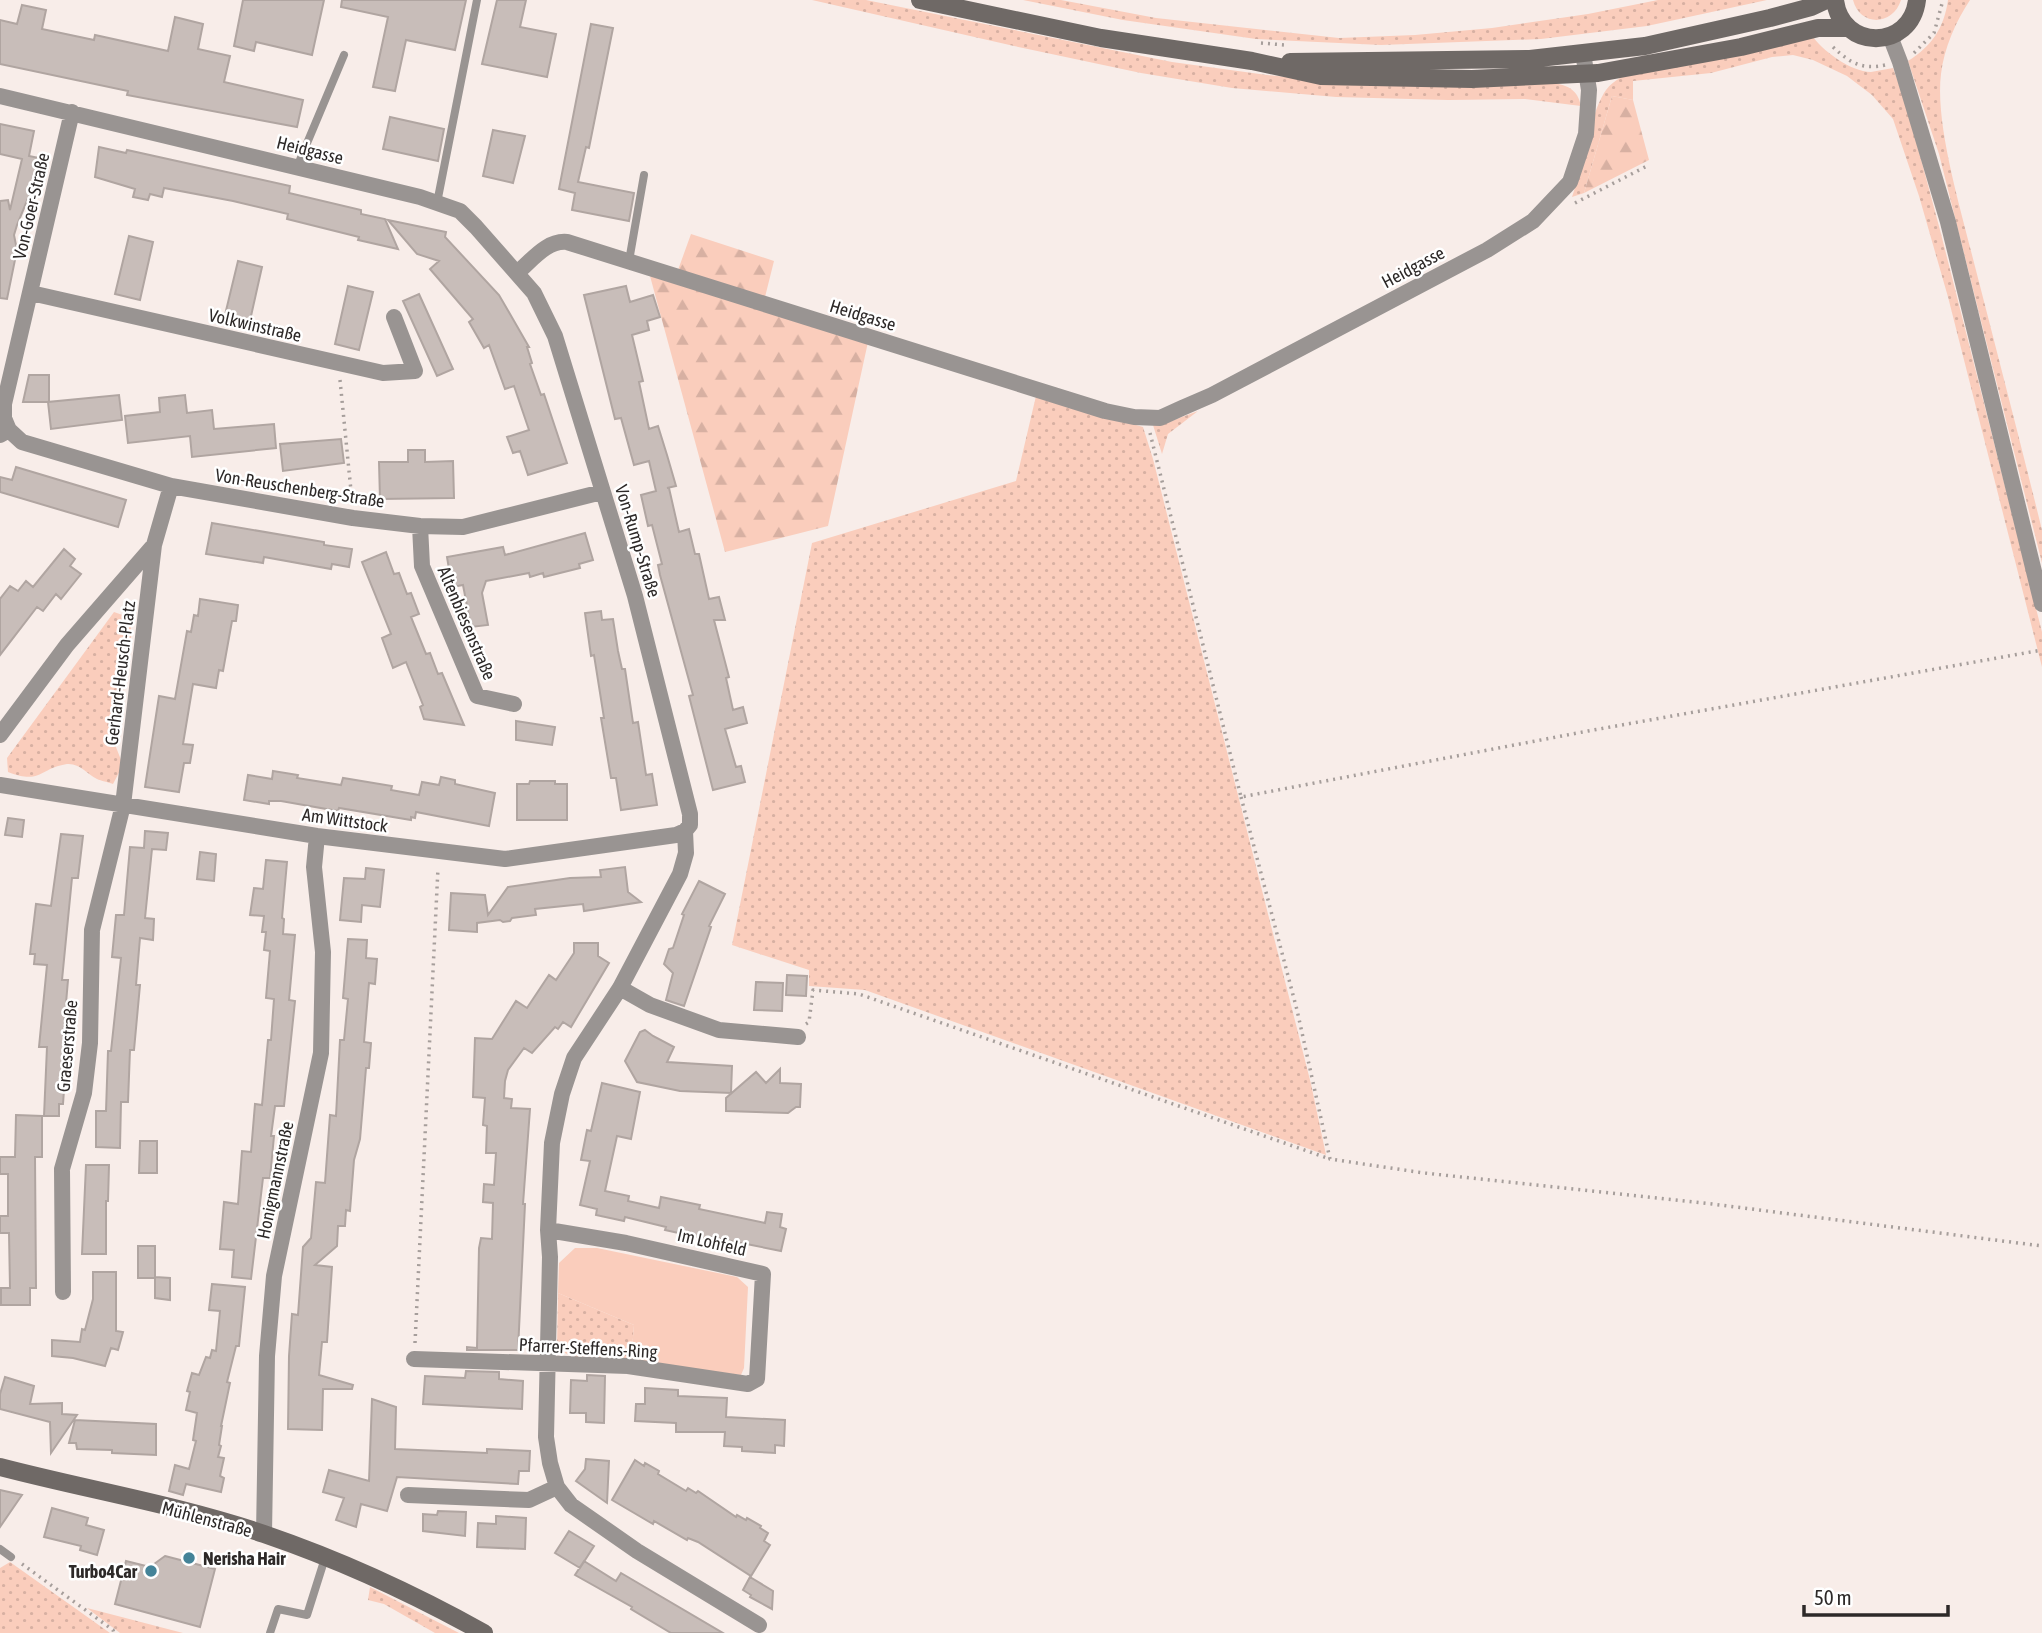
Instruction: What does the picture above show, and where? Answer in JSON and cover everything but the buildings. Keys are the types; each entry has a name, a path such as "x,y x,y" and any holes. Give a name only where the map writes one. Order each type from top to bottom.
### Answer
{"street":[{"path":"920,0 1101,38 1252,61 1321,76 1472,79 1586,73 1741,47 1818,27 1848,28"},
{"path":"1252,61 1530,60 1658,43 1770,18 1826,0"},
{"path":"1835,0 1838,14 1848,28 1871,38 1890,36 1908,24 1918,1"},
{"path":"1890,36 1948,222 2042,604"},
{"name":"Heidgasse","path":"0,96 438,203 460,211 518,272 545,248 557,242 629,261 1105,411 1160,418 1212,395 1488,250 1533,221 1570,182 1586,134 1588,90 1583,53"},
{"name":"Von-Goer-Straße","path":"5,433 4,404 72,112"},
{"name":"Von-Rump-Straße","path":"518,272 534,293 555,336 635,596 686,792 690,825 685,831"},
{"name":"Volkwinstraße","path":"31,293 342,365 383,373 415,371 394,317"},
{"name":"Von-Reuschenberg-Straße","path":"5,433 22,442 171,486 353,518 421,526 463,527 602,492"},
{"name":"Gerhard-Heusch-Platz","path":"123,805 154,545 171,486"},
{"name":"Altenbiesenstraße","path":"421,526 422,566 477,696 514,704"},
{"name":"Gerhard-Heusch-Platz","path":"0,734 67,645 154,545"},
{"name":"Am Wittstock","path":"0,785 317,836 505,859 676,835 685,831"},
{"name":"Graeserstraße","path":"63,1292 62,1169 84,1093 90,1043 92,930 123,805"},
{"path":"685,831 686,853 680,874 620,988 574,1058 562,1094 552,1143 548,1230 550,1257 546,1437 550,1463 558,1487 571,1506 637,1551 759,1625"},
{"name":"Honigmannstraße","path":"264,1534 267,1356 274,1276 321,1053 323,952 314,866 317,836"},
{"path":"620,988 650,1005 719,1030 798,1037"},
{"name":"Im Lohfeld","path":"548,1230 626,1243 763,1274 757,1379"},
{"name":"Pfarrer-Steffens-Ring","path":"414,1359 628,1366 748,1384 757,1379"},
{"name":"Mühlenstraße","path":"0,1468 173,1509 264,1534 373,1577 482,1632"},
{"path":"408,1495 529,1500 558,1487"}],"lane":[{"path":"438,203 477,0"},
{"path":"297,167 344,55"},
{"path":"629,261 644,175"},
{"path":"0,1549 11,1557"},
{"path":"270,1633 278,1609 307,1615 325,1558"}],"path":[{"path":"1830,45 1846,59 1868,68 1900,62 1920,49 1934,33 1943,0"},
{"path":"1253,42 1290,45"},
{"path":"1570,205 1647,166"},
{"path":"342,365 340,379 353,518"},
{"path":"1147,418 1297,1010 1330,1159"},
{"path":"1241,797 1588,731 2042,650"},
{"path":"414,1359 439,852"},
{"path":"798,1037 802,1026 809,1022 813,990 859,994 1330,1159 1424,1173 1712,1204 2042,1246"},
{"path":"11,1557 114,1633"}],"green space":[{"path":"812,0 866,0 1172,62 1267,75 1334,82 1545,82 1573,90 1581,106 1525,99 1336,97 1232,88 1141,73"},
{"path":"1023,0 1061,0 1156,18 1339,38 1492,28 1588,14 1658,0 1767,0 1647,26 1541,39 1381,45 1256,39 1123,20"},
{"path":"1853,0 1901,0 1891,15 1877,20 1862,15"},
{"path":"1948,0 1970,0 1951,35 1945,54 1941,74 1941,115 1960,210 2042,530 2042,563 1939,154 1908,61 1936,35"},
{"path":"1811,34 1829,53 1855,68 1871,72 1893,68 1907,107 1940,230 2042,632 2042,667 1948,297 1919,196 1893,119 1872,95 1847,76 1813,60 1793,55 1772,57 1711,73 1633,81 1633,100 1612,96 1584,193 1572,197 1599,103 1606,89 1629,72"},
{"path":"1612,96 1633,100 1649,160 1584,193"},
{"path":"691,234 774,261 765,297 678,270"},
{"path":"650,276 868,342 828,526 725,552"},
{"path":"1036,396 1143,427 1311,1084 1326,1155 865,990 809,986 809,970 732,945 812,543 1016,481"},
{"path":"1198,411 1168,434 1162,454 1153,425"},
{"path":"114,612 131,618 131,644 114,742 123,765 113,784 97,779 72,764 27,777 8,772 7,758"},
{"path":"575,1248 597,1248 737,1277 748,1287 744,1368 741,1375 631,1361 634,1325 558,1293 559,1263"},
{"path":"558,1293 634,1325 631,1361 582,1358 572,1356 557,1347"},
{"path":"10,1562 110,1633 0,1633 0,1568"},
{"path":"370,1587 459,1633 435,1633 384,1604 368,1600"},
{"path":"87,1608 183,1633 120,1633"}],"place":[{"name":"Nerisha Hair","path":"189,1558"},
{"name":"Turbo4Car","path":"151,1571"}]}
